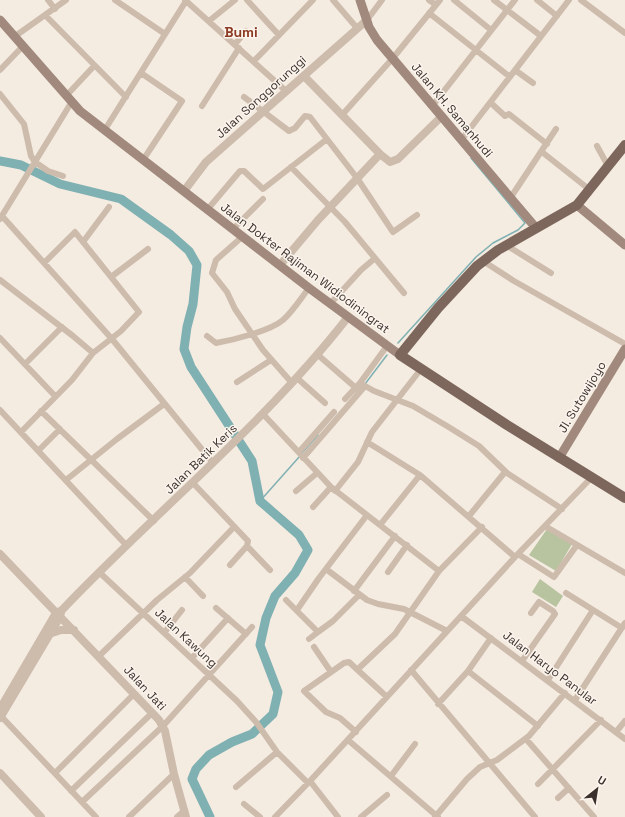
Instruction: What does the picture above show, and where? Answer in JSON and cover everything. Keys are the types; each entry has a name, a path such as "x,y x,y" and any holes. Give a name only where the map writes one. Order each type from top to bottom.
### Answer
{"main road":[{"name":"Jalan KH. Samanhudi","path":"360,0 362,25 377,40 391,60 433,105 441,117 462,139 536,228"},
{"name":"Jalan Dokter Rajiman Widiodiningrat","path":"0,20 69,100 104,131 184,191 232,230 400,355 590,478 625,498"},
{"path":"400,355 438,308 483,261 506,244 577,205 625,145"},
{"path":"577,205 625,245"},
{"name":"Jl. Sutowijoyo","path":"559,458 625,349"}],"street":[{"path":"48,0 55,9"},
{"path":"14,37 66,0"},
{"path":"115,0 165,34"},
{"path":"209,21 235,0"},
{"path":"247,0 278,34"},
{"path":"254,61 278,34 313,0"},
{"path":"333,0 362,25 382,0"},
{"path":"342,115 391,60 438,2 430,0"},
{"path":"454,0 491,30"},
{"path":"494,0 541,36"},
{"path":"433,105 515,0"},
{"path":"537,0 557,16"},
{"path":"462,139 569,0"},
{"path":"581,0 625,33"},
{"path":"104,131 186,1 286,91"},
{"path":"429,13 510,77"},
{"path":"45,16 126,97"},
{"name":"Jalan Songgorunggi","path":"184,191 206,162 362,25"},
{"path":"202,106 246,31"},
{"path":"0,70 23,46"},
{"path":"2,215 26,179 69,100 94,66"},
{"path":"515,70 533,83"},
{"path":"141,73 182,101 143,160"},
{"path":"304,76 388,161 396,160 441,117"},
{"path":"0,94 24,124 34,164 63,176"},
{"path":"244,97 289,130 295,128 305,116 309,116 357,178 393,232 417,215"},
{"path":"491,103 505,116 509,114 547,144"},
{"path":"510,197 556,130"},
{"path":"207,210 240,171 244,171 263,189 327,139"},
{"path":"597,146 608,166"},
{"path":"542,152 590,190"},
{"path":"280,265 380,154"},
{"path":"291,167 345,222 374,259 404,293"},
{"path":"232,230 263,199"},
{"path":"0,206 2,215 112,339 213,463"},
{"path":"83,242 109,207"},
{"path":"21,432 42,411 93,353 112,339 134,319 139,312 74,232 44,263"},
{"path":"242,236 216,260 212,272 272,360 325,403"},
{"path":"506,244 551,273"},
{"path":"111,277 148,249"},
{"path":"330,304 361,270 374,259"},
{"path":"483,261 514,281 625,344"},
{"path":"0,280 62,327 93,353"},
{"path":"207,336 216,343 237,339 282,321 309,288"},
{"name":"Jalan Batik Keris","path":"59,613 99,572 243,435 318,355 348,317"},
{"path":"25,364 62,327"},
{"path":"0,338 55,396"},
{"path":"301,455 362,386 387,346"},
{"path":"318,355 362,386 423,411 479,446 505,472 562,509"},
{"path":"237,382 272,360"},
{"path":"313,507 333,489 358,462 367,442 381,419 398,400 421,369"},
{"path":"345,400 362,386"},
{"path":"66,480 91,459 164,404"},
{"path":"0,410 127,546"},
{"path":"42,411 154,521"},
{"path":"301,455 334,412"},
{"path":"263,414 333,489 439,571"},
{"path":"38,452 60,429"},
{"path":"367,442 420,475 516,556 554,577 577,545"},
{"path":"296,492 317,472"},
{"path":"469,516 505,472"},
{"path":"380,525 420,475"},
{"path":"275,817 356,732 516,556 590,478"},
{"path":"193,483 247,540 247,546 230,565"},
{"path":"297,610 326,568 367,516"},
{"path":"545,526 625,573"},
{"path":"99,656 143,612 185,577 234,527"},
{"path":"358,669 388,641 411,612 439,571 482,527"},
{"path":"354,591 394,536"},
{"path":"388,572 407,545"},
{"path":"247,546 270,570"},
{"name":"Jalan Jati","path":"0,554 59,613 163,726 185,814"},
{"path":"326,568 359,595 374,603 398,606 447,631"},
{"name":"Jalan Kawung","path":"99,572 241,705 256,722 277,752 309,782 338,817"},
{"path":"185,577 203,596"},
{"path":"566,593 623,626 575,700"},
{"path":"308,639 333,621 359,595"},
{"path":"286,600 318,632"},
{"path":"522,661 555,614 539,602 531,613"},
{"path":"216,608 246,634"},
{"path":"164,632 182,610"},
{"path":"548,680 593,610"},
{"path":"34,656 52,633 59,613"},
{"path":"59,613 1,715 96,817"},
{"name":"Jalan Haryo Panular","path":"461,616 625,739"},
{"path":"192,658 228,618"},
{"path":"82,802 163,726 252,627"},
{"path":"52,633 61,630 74,630"},
{"path":"438,704 468,671 491,638"},
{"path":"314,647 331,672"},
{"path":"356,732 340,718 326,712 303,691 346,662 351,663 387,697"},
{"path":"411,670 438,704 535,817"},
{"path":"468,671 538,726"},
{"path":"348,740 437,816 466,779 480,767 497,760 526,739 565,693"},
{"path":"55,773 134,694"},
{"path":"71,791 152,713"},
{"path":"538,784 601,720"},
{"path":"616,732 625,721"},
{"path":"526,739 594,817"},
{"path":"391,776 415,744"},
{"path":"236,787 277,752"},
{"path":"0,773 41,817"},
{"path":"129,817 174,774"},
{"path":"558,798 569,788"},
{"path":"361,817 387,796"},
{"path":"244,804 260,817"},
{"path":"177,817 185,814"}],"green space":[{"path":"547,529 572,544 556,571 529,555"},
{"path":"540,579 563,596 556,607 532,592"}],"waterway":[{"path":"398,343 476,257 493,243 518,230 525,223 471,158"},
{"path":"0,161 21,165 60,184 121,199 171,235 189,251 197,265 193,304 187,327 184,349 191,367 252,461 260,501 299,535 308,550 295,573 275,596 266,618 260,645 278,692 273,714 252,734 232,742 209,755 196,769 192,779 210,817"},
{"path":"365,384 387,355"},
{"path":"302,453 318,435"},
{"path":"260,501 300,456"}],"district":[{"name":"Bumi","path":"241,32"}]}
